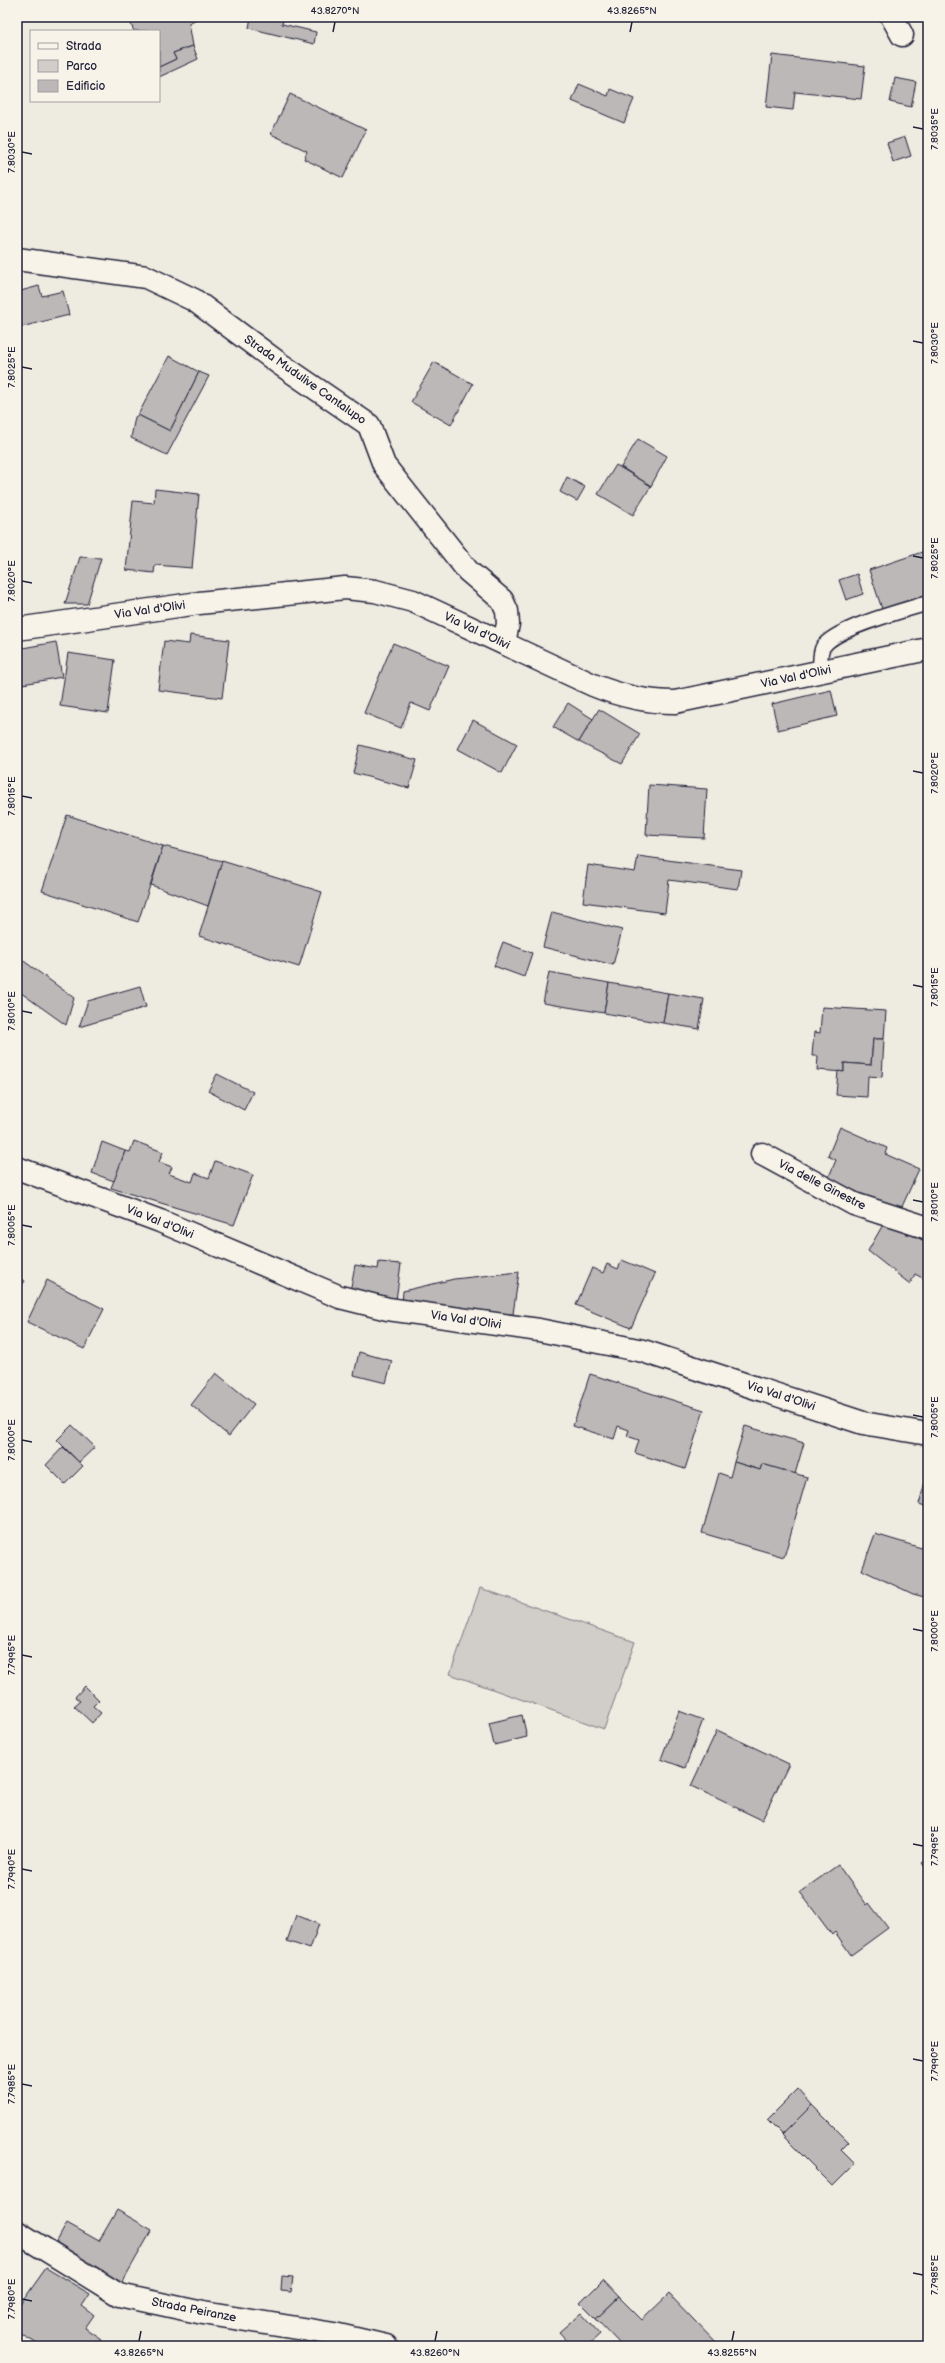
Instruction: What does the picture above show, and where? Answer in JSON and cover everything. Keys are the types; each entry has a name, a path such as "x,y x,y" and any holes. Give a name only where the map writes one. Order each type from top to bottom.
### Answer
{"street":[{"name":"Strada Mudulive Cantalupo","path":"17,259 146,277 194,300 280,364 369,425 384,465 468,571 502,600 507,611 508,624 504,642"},
{"name":"Via Val d'Olivi","path":"17,629 199,602 345,588 375,591 413,601 504,642 593,685 620,696 649,702 675,702 928,649"},
{"name":"Via delle Ginestre","path":"762,1154 854,1204 928,1228"},
{"name":"Via Val d'Olivi","path":"17,1168 160,1221 340,1297 388,1309 538,1330 643,1351 863,1423 928,1434"},
{"name":"Strada Peiranze","path":"17,2232 119,2295 203,2313 334,2334 386,2346"}],"lane":[{"path":"820,672 822,648 831,637 928,603"}],"green space":[{"path":"480,1588 635,1642 604,1729 450,1674"}],"building":[{"path":"194,17 195,20 189,23 193,46 173,53 176,59 160,67 160,30 134,30 128,18"},
{"path":"251,17 284,17 282,24 316,32 314,44 249,28"},
{"path":"193,46 198,59 160,77 160,67 176,59 173,53"},
{"path":"772,55 865,66 861,99 795,92 793,110 766,107"},
{"path":"895,78 916,82 911,107 890,102"},
{"path":"579,84 608,96 610,89 634,99 624,123 572,101"},
{"path":"290,94 366,130 343,178 304,159 307,151 271,134"},
{"path":"905,137 911,156 893,162 887,143"},
{"path":"39,286 42,296 63,291 69,315 17,328 17,292"},
{"path":"169,356 199,372 170,431 138,415"},
{"path":"434,362 473,384 451,425 411,402"},
{"path":"199,372 209,376 167,455 131,438 135,417 138,415 170,431"},
{"path":"638,439 667,456 651,486 621,467"},
{"path":"616,465 651,486 633,515 598,494"},
{"path":"567,477 585,487 577,501 560,492"},
{"path":"155,489 199,494 192,568 155,565 154,573 126,570 133,501 154,503"},
{"path":"928,550 928,594 882,609 869,570"},
{"path":"80,557 101,558 87,604 65,604"},
{"path":"857,574 863,594 846,600 839,580"},
{"path":"190,635 229,640 222,698 158,690 164,641 189,644"},
{"path":"56,642 62,677 17,685 17,649"},
{"path":"393,643 449,666 430,711 411,703 401,728 364,713"},
{"path":"68,653 115,660 108,713 60,706"},
{"path":"831,690 837,716 778,730 772,704"},
{"path":"568,703 593,719 579,742 553,727"},
{"path":"599,709 640,734 622,764 579,742"},
{"path":"473,720 517,744 502,773 458,749"},
{"path":"360,745 417,760 409,788 353,773"},
{"path":"649,785 707,789 704,838 646,835"},
{"path":"67,815 163,846 138,922 42,891"},
{"path":"163,846 222,861 208,906 151,885"},
{"path":"638,856 741,870 738,889 669,880 665,913 583,902 588,865 635,872"},
{"path":"222,861 322,892 299,967 199,936"},
{"path":"552,912 622,930 613,965 543,947"},
{"path":"503,942 532,953 524,977 494,966"},
{"path":"17,956 74,998 66,1025 17,990"},
{"path":"549,972 609,983 604,1013 543,1003"},
{"path":"609,983 668,993 663,1023 604,1013"},
{"path":"140,986 146,1007 79,1027 88,1001"},
{"path":"668,993 704,999 699,1029 663,1023"},
{"path":"822,1007 886,1011 884,1039 873,1039 871,1065 844,1063 844,1072 817,1070 818,1056 812,1056 814,1032 820,1033"},
{"path":"927,1016 928,1049 924,1049"},
{"path":"873,1039 884,1039 882,1077 868,1076 867,1097 836,1095 838,1071 844,1072 844,1063 871,1065"},
{"path":"217,1074 253,1092 244,1110 208,1091"},
{"path":"840,1127 887,1148 885,1154 919,1169 900,1211 828,1179 836,1160 828,1156"},
{"path":"134,1141 163,1152 159,1162 172,1167 169,1174 192,1182 195,1173 209,1178 215,1161 253,1175 234,1225 111,1188 125,1151 130,1152"},
{"path":"102,1142 125,1151 114,1181 92,1173"},
{"path":"885,1221 928,1243 928,1281 915,1274 910,1284 868,1251"},
{"path":"622,1260 655,1274 631,1328 576,1305 592,1268 603,1273 607,1264 618,1269"},
{"path":"379,1262 401,1264 396,1300 350,1292 355,1265 378,1269"},
{"path":"519,1272 512,1321 402,1304 403,1291 454,1279"},
{"path":"17,1277 25,1281 17,1292"},
{"path":"47,1280 104,1309 84,1349 27,1322"},
{"path":"359,1352 392,1361 386,1383 354,1375"},
{"path":"216,1373 254,1404 229,1436 191,1405"},
{"path":"590,1374 704,1410 685,1469 635,1453 639,1440 627,1436 629,1430 618,1426 614,1439 573,1426"},
{"path":"72,1425 95,1447 79,1462 57,1440"},
{"path":"745,1426 804,1443 795,1474 762,1464 760,1470 734,1462"},
{"path":"63,1447 83,1466 65,1484 46,1465"},
{"path":"734,1462 760,1470 762,1464 807,1477 784,1557 702,1533 719,1473 730,1477"},
{"path":"928,1471 928,1507 919,1504"},
{"path":"875,1534 928,1550 928,1598 913,1594 862,1570"},
{"path":"85,1686 99,1700 93,1706 101,1713 92,1723 74,1706 80,1701 75,1697"},
{"path":"679,1711 703,1720 685,1768 661,1759"},
{"path":"522,1715 527,1737 494,1745 489,1723"},
{"path":"717,1730 789,1764 762,1820 691,1786"},
{"path":"928,1859 928,1871 922,1863"},
{"path":"838,1865 867,1905 869,1903 888,1928 851,1955 835,1932 832,1935 800,1892"},
{"path":"296,1915 319,1924 310,1949 287,1941"},
{"path":"798,2089 812,2105 782,2135 767,2120"},
{"path":"812,2105 849,2142 841,2150 855,2164 833,2186 782,2135"},
{"path":"117,2210 152,2230 120,2286 54,2247 67,2223 99,2241"},
{"path":"46,2268 90,2294 82,2306 94,2315 85,2328 101,2339 96,2346 41,2346 17,2332 17,2309"},
{"path":"282,2276 293,2277 291,2292 281,2291"},
{"path":"603,2280 619,2297 596,2319 580,2303"},
{"path":"669,2294 716,2343 713,2346 622,2346 596,2319 619,2297 642,2320"},
{"path":"581,2313 600,2334 587,2346 572,2346 559,2332"}]}
